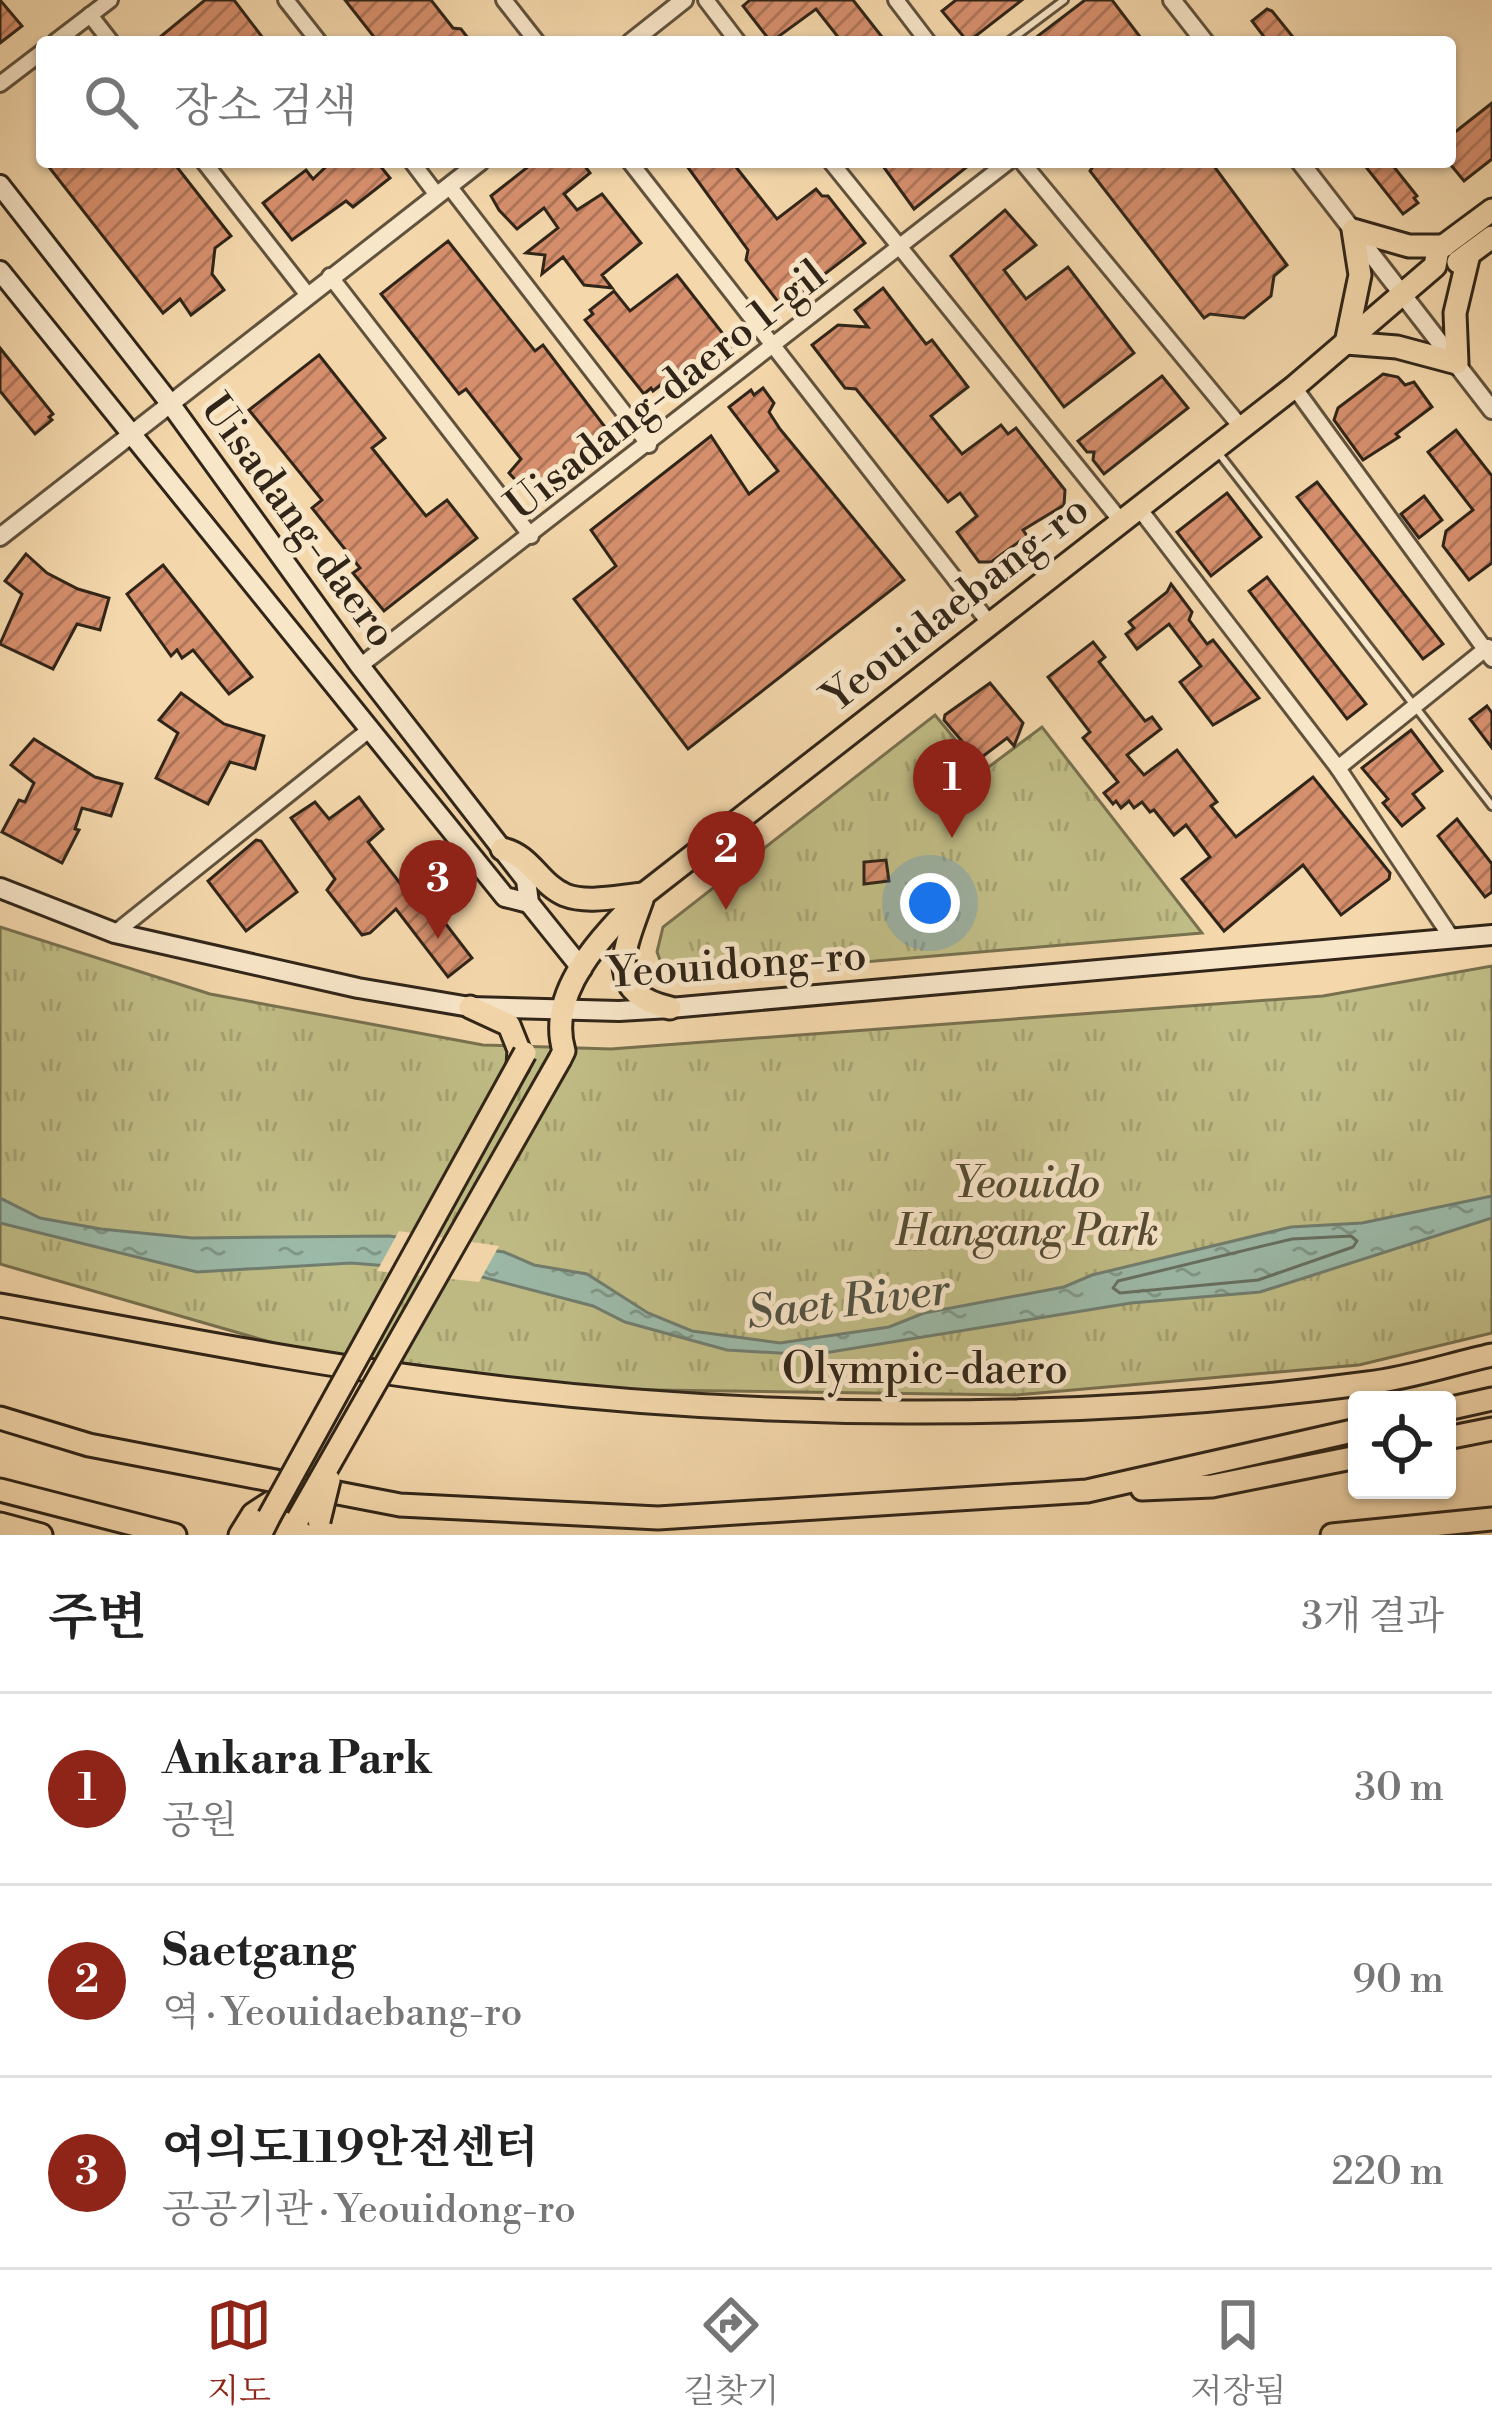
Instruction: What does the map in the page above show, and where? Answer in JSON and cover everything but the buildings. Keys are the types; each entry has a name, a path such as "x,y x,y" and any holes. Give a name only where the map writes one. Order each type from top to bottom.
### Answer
{"main road":[{"name":"Uisadang-daero","path":"0,185 169,402 360,666 526,880 529,903 582,969"},
{"name":"Yeouidaebang-ro","path":"240,1535 261,1522 281,1496 521,1056 534,1037 560,1017 597,941 644,894 1294,386 1403,294 1492,210"},
{"path":"1439,256 1353,230 1360,274 1346,343 1397,347 1457,363 1455,313 1469,254"},
{"name":"Yeouidaebang-ro","path":"1439,256 1452,266 1492,237"},
{"name":"Uisadang-daero","path":"0,271 505,897 529,903"},
{"path":"502,849 519,853 560,893 584,899 644,894 622,971 628,986 670,1008"},
{"name":"Yeouidong-ro","path":"0,888 115,933 358,988 560,1017 1492,935"},
{"path":"470,1006 509,1025 521,1056"},
{"name":"Yeouidaebang-ro","path":"306,1528 337,1451 564,1052 560,1017"},
{"name":"Olympic-daero","path":"0,1305 304,1361 636,1402 911,1411 1107,1408 1372,1383 1492,1355"},
{"path":"1456,1407 1492,1399"},
{"path":"0,1418 89,1445 213,1472 400,1505 658,1518 1212,1486 1348,1459"},
{"path":"1456,1436 1492,1429"},
{"path":"1087,1491 1348,1432"},
{"path":"0,1490 175,1535"},
{"path":"0,1504 118,1535"},
{"path":"1332,1535 1492,1519"},
{"path":"0,1525 41,1535"}],"street":[{"path":"63,36 110,0"},
{"path":"286,0 314,36"},
{"path":"504,0 532,36"},
{"path":"639,36 684,0"},
{"path":"706,0 734,36"},
{"path":"896,0 923,36"},
{"path":"1172,0 1200,36"},
{"path":"90,15 106,36"},
{"path":"0,84 36,57"},
{"path":"209,168 307,294"},
{"path":"419,168 443,190 649,445"},
{"path":"0,537 472,168"},
{"path":"635,168 989,624"},
{"path":"836,168 898,250 1130,514 1338,767 1453,940"},
{"name":"Uisadang-daero 1-gil","path":"360,666 1000,168"},
{"path":"1027,168 1241,427"},
{"path":"1305,168 1492,410"},
{"path":"330,276 531,536"},
{"path":"1294,386 1490,651 1338,767"},
{"path":"115,933 368,730"}],"lane":[{"path":"1016,36 1064,0"},
{"path":"1214,448 1492,806"}],"green space":[{"path":"935,715 982,772 1042,727 1202,933 667,979 657,952 663,927"},
{"name":"Yeouido Hangang Park","path":"0,927 210,994 483,1045 611,1049 1323,996 1492,966 1492,1333 1359,1365 1016,1395 584,1389 284,1346 0,1264"}],"water":[{"path":"1492,1196 1492,1218 1260,1292 1131,1303 812,1355 727,1350 625,1322 593,1306 463,1272 351,1263 197,1272 0,1223 0,1198 40,1218 101,1229 192,1238 389,1236 504,1252 534,1265 587,1274 648,1313 692,1331 780,1343 889,1327 924,1313 1064,1287 1092,1275 1291,1227 1362,1223"}],"pier":[{"path":"399,1231 499,1246 479,1282 377,1271"}],"place":[{"name":"Ankara Park","path":"952,838"},
{"name":"Saetgang","path":"726,910"},
{"name":"여의도119안전센터","path":"438,939"}],"water label":[{"name":"Saet River","path":"848,1300"}]}
